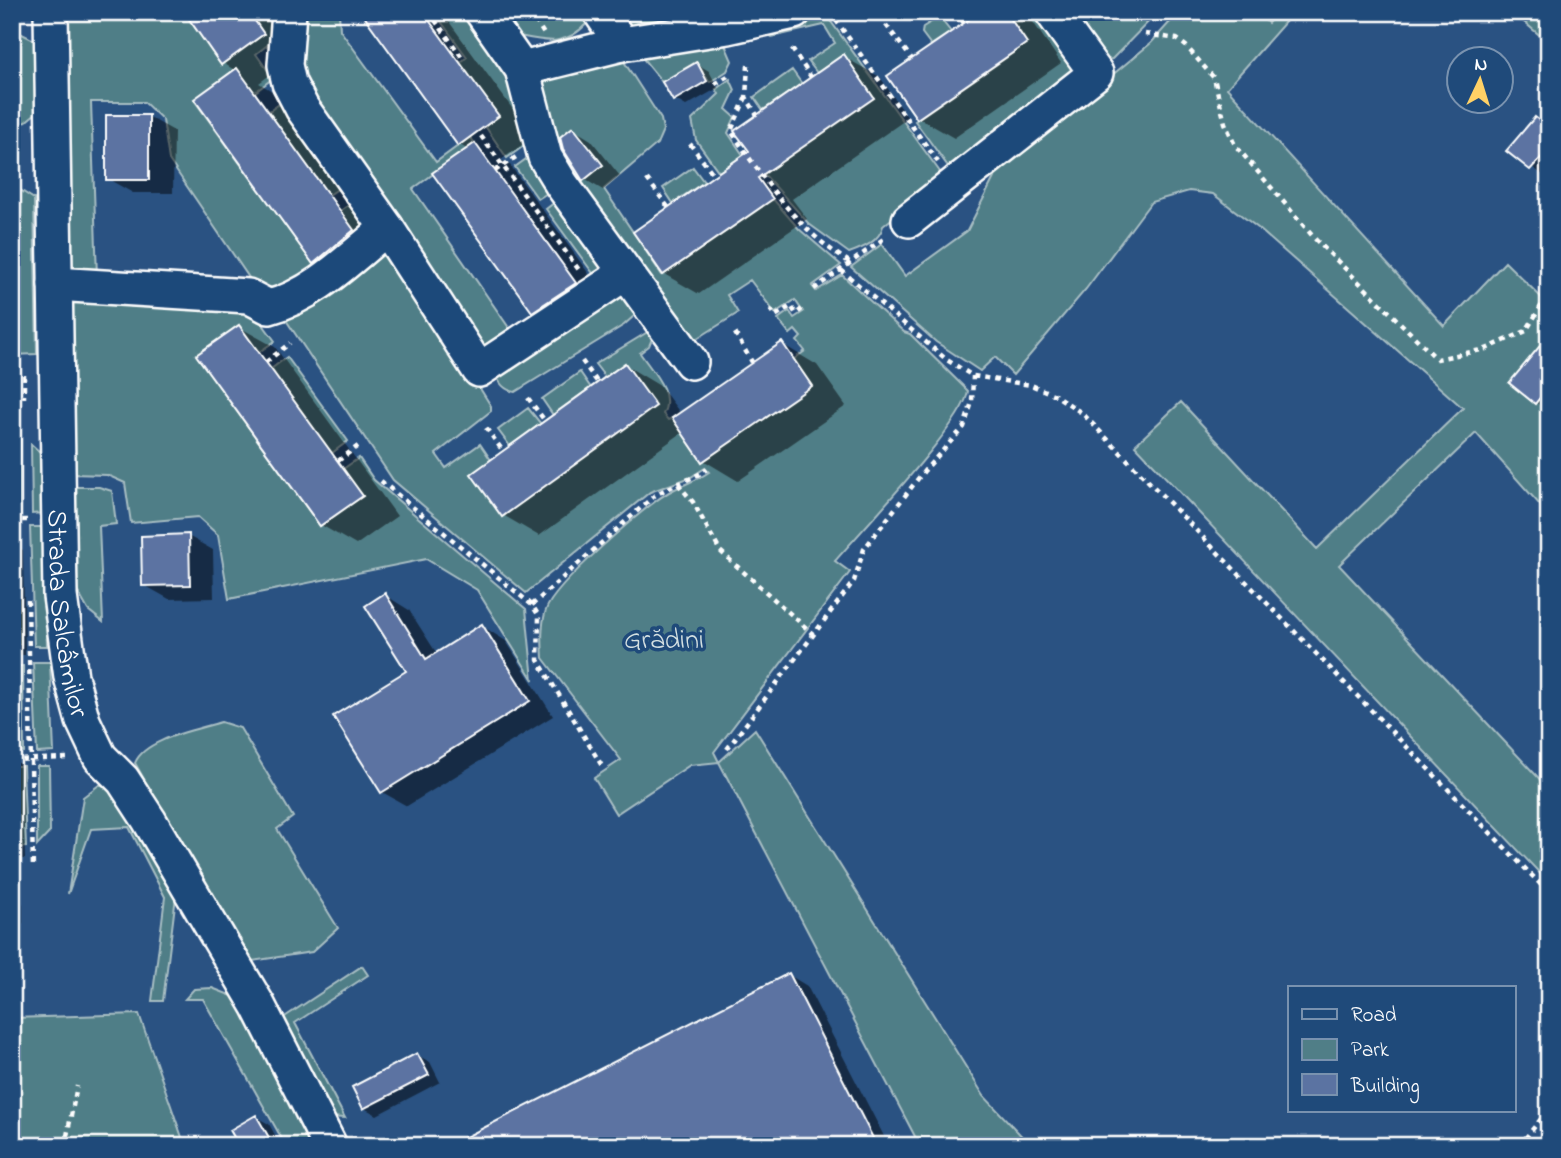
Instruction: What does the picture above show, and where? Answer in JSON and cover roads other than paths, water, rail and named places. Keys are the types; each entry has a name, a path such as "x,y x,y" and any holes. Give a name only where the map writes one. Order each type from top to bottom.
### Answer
{"street":[{"name":"Strada Salcâmilor","path":"51,12 60,596 71,677 83,721 100,757 123,780 149,820 258,1005 330,1146"},
{"path":"289,12 285,65 289,83 302,108 387,228 478,370 626,273"},
{"path":"482,12 522,69 545,157 592,230 691,362"},
{"path":"600,12 622,44"},
{"path":"522,69 622,44 728,27 794,12"},
{"path":"909,220 1096,73 1052,12"},
{"path":"55,284 248,296 269,307 290,301 319,282 387,228"}],"park label":[{"name":"Grădini","path":"664,638"}]}
